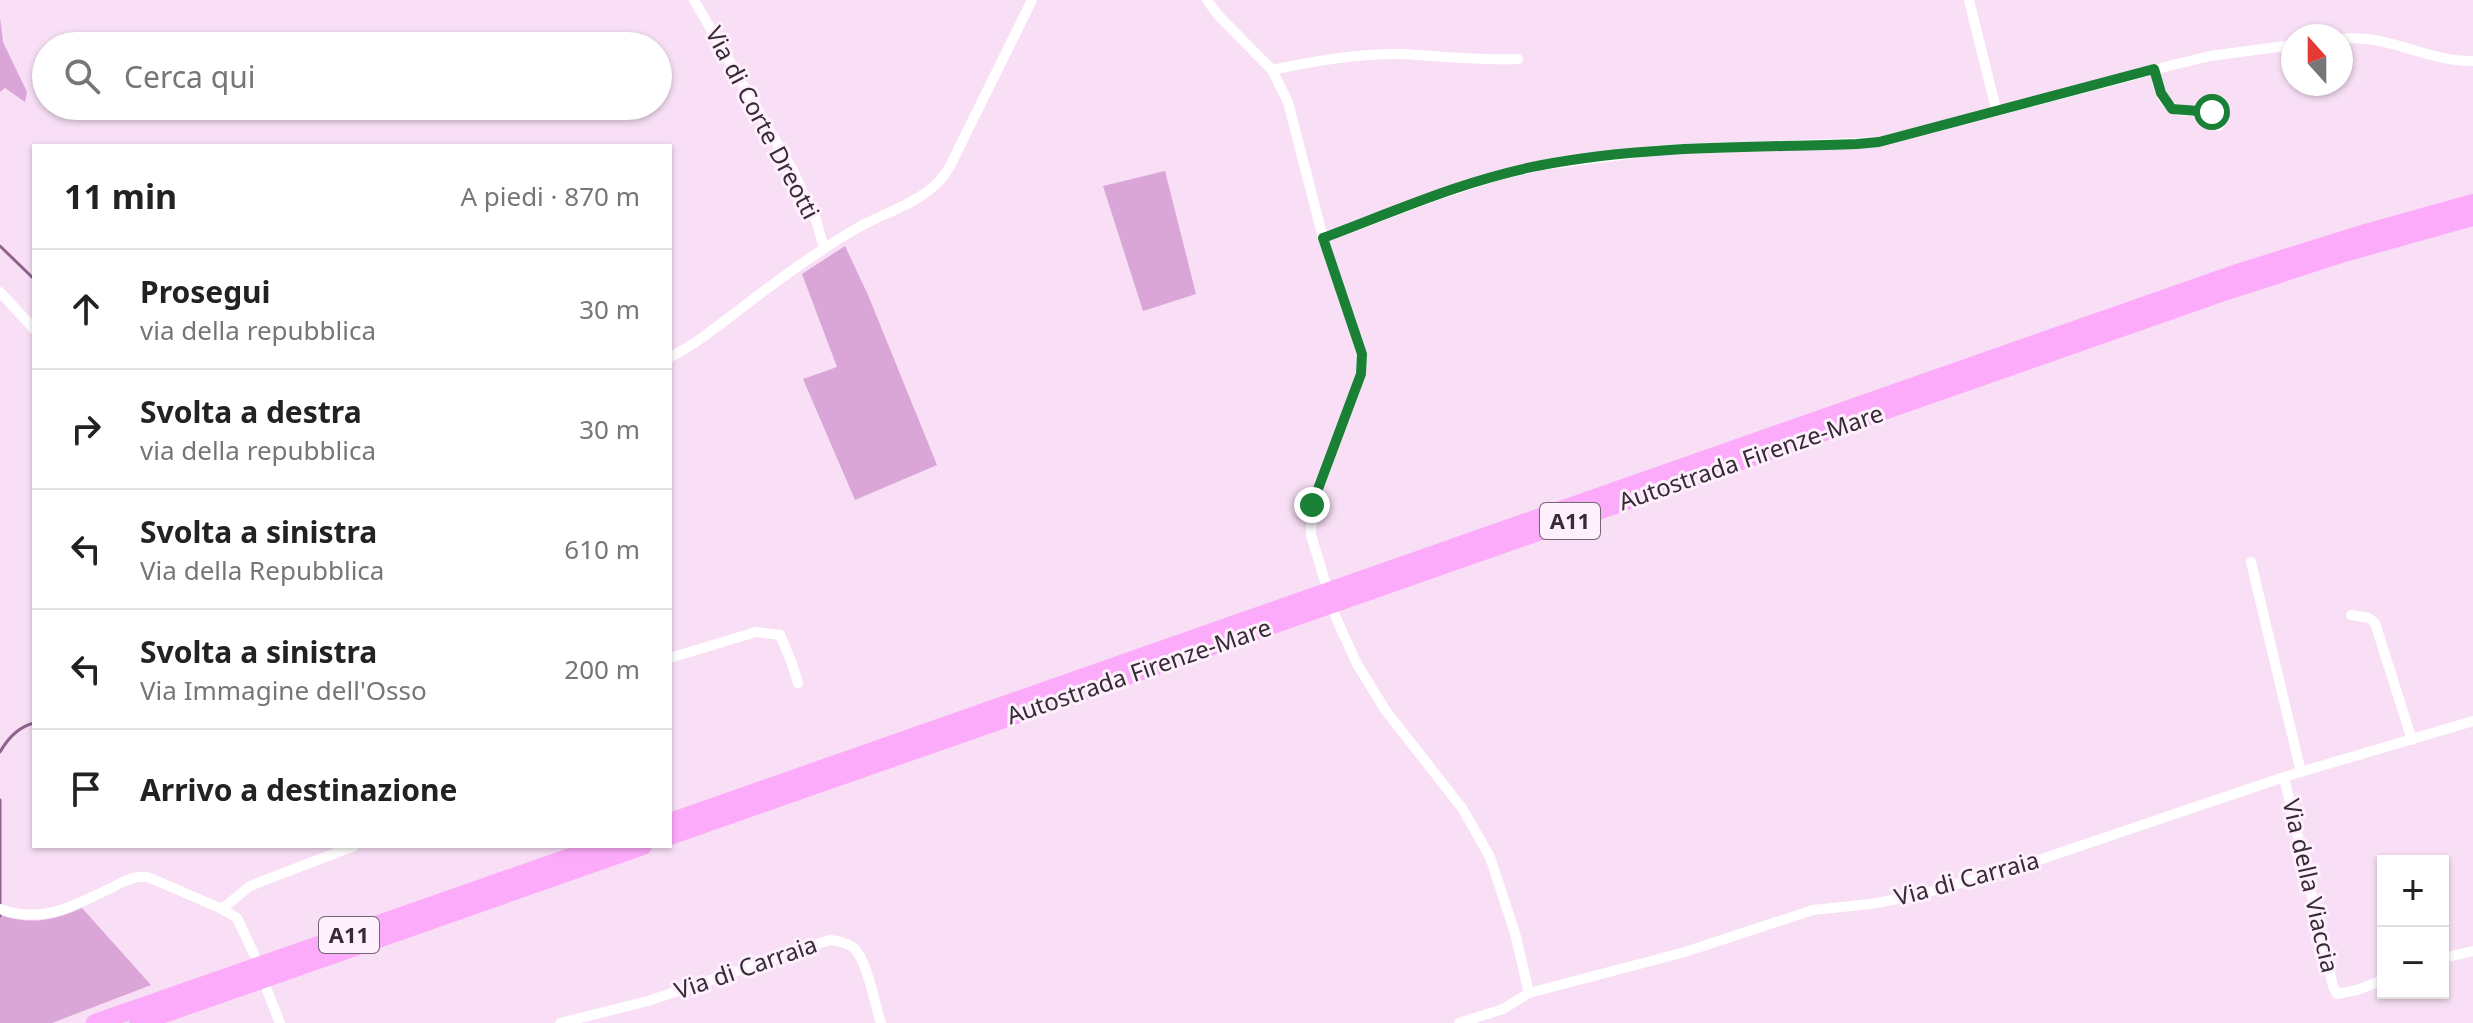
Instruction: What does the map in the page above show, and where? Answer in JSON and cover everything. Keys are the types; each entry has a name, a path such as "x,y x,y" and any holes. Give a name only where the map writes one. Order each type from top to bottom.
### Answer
{"highway":[{"name":"Autostrada Firenze-Mare","path":"672,821 2237,273 2473,203"},
{"name":"Autostrada Firenze-Mare","path":"672,835 2218,294 2368,246 2473,217"},
{"name":"A11","path":"95,1023 596,848"},
{"name":"A11","path":"138,1023 637,848"}],"street":[{"name":"Via di Corte Dreotti","path":"694,0 792,169 816,220 824,248"},
{"path":"672,356 713,330 824,248 939,183 1032,0"},
{"path":"1207,0 1272,70 1288,102 1323,238 1362,354 1361,374 1312,505 1311,535 1322,577 1357,664 1386,711 1462,808 1490,857 1515,933 1529,993"},
{"path":"1969,0 1996,109"},
{"path":"2353,38 2391,42 2440,59 2473,61"},
{"path":"1323,238 1435,196 1543,165 1660,150 1879,142 2154,69 2210,56 2281,47"},
{"path":"1272,70 1371,55 1400,54 1478,61 1518,59"},
{"path":"2154,69 2161,93 2172,109 2212,112 2219,126"},
{"path":"0,292 32,327"},
{"path":"2251,562 2301,772"},
{"path":"2351,615 2369,618 2375,623 2412,740"},
{"path":"672,657 756,632 780,635 798,683"},
{"name":"Via di Carraia","path":"1459,1023 1503,1009 1529,993 1685,952 1813,910 1910,897 2018,867 2284,777 2473,721"},
{"name":"Via della Viaccia","path":"2284,777 2333,986 2337,994 2344,994 2377,982"},
{"path":"222,909 250,886 349,848"},
{"path":"5,911 27,916 49,914 74,906 136,876 148,877 237,918 254,954"},
{"name":"Via di Carraia","path":"560,1023 648,1001 829,940 844,942 856,950 881,1023"},
{"path":"2449,957 2473,951"},
{"path":"267,990 280,1023"}],"shaded area":[{"path":"0,17 3,42 27,92 25,102 5,88 0,92"},
{"path":"1165,171 1196,294 1143,311 1103,186"},
{"path":"845,246 937,465 855,500 803,379 837,367 802,274"},
{"path":"82,908 151,985 52,1023 0,1023 0,915 21,920 41,920"}],"waterway":[{"path":"0,246 32,277"},
{"path":"0,752 14,734 32,724"},
{"path":"0,800 0,916"}],"route":[{"path":"1312,505 1361,374 1362,354 1323,238 1435,196 1543,165 1660,150 1879,142 2154,69 2161,93 2172,109 2212,112"}]}
